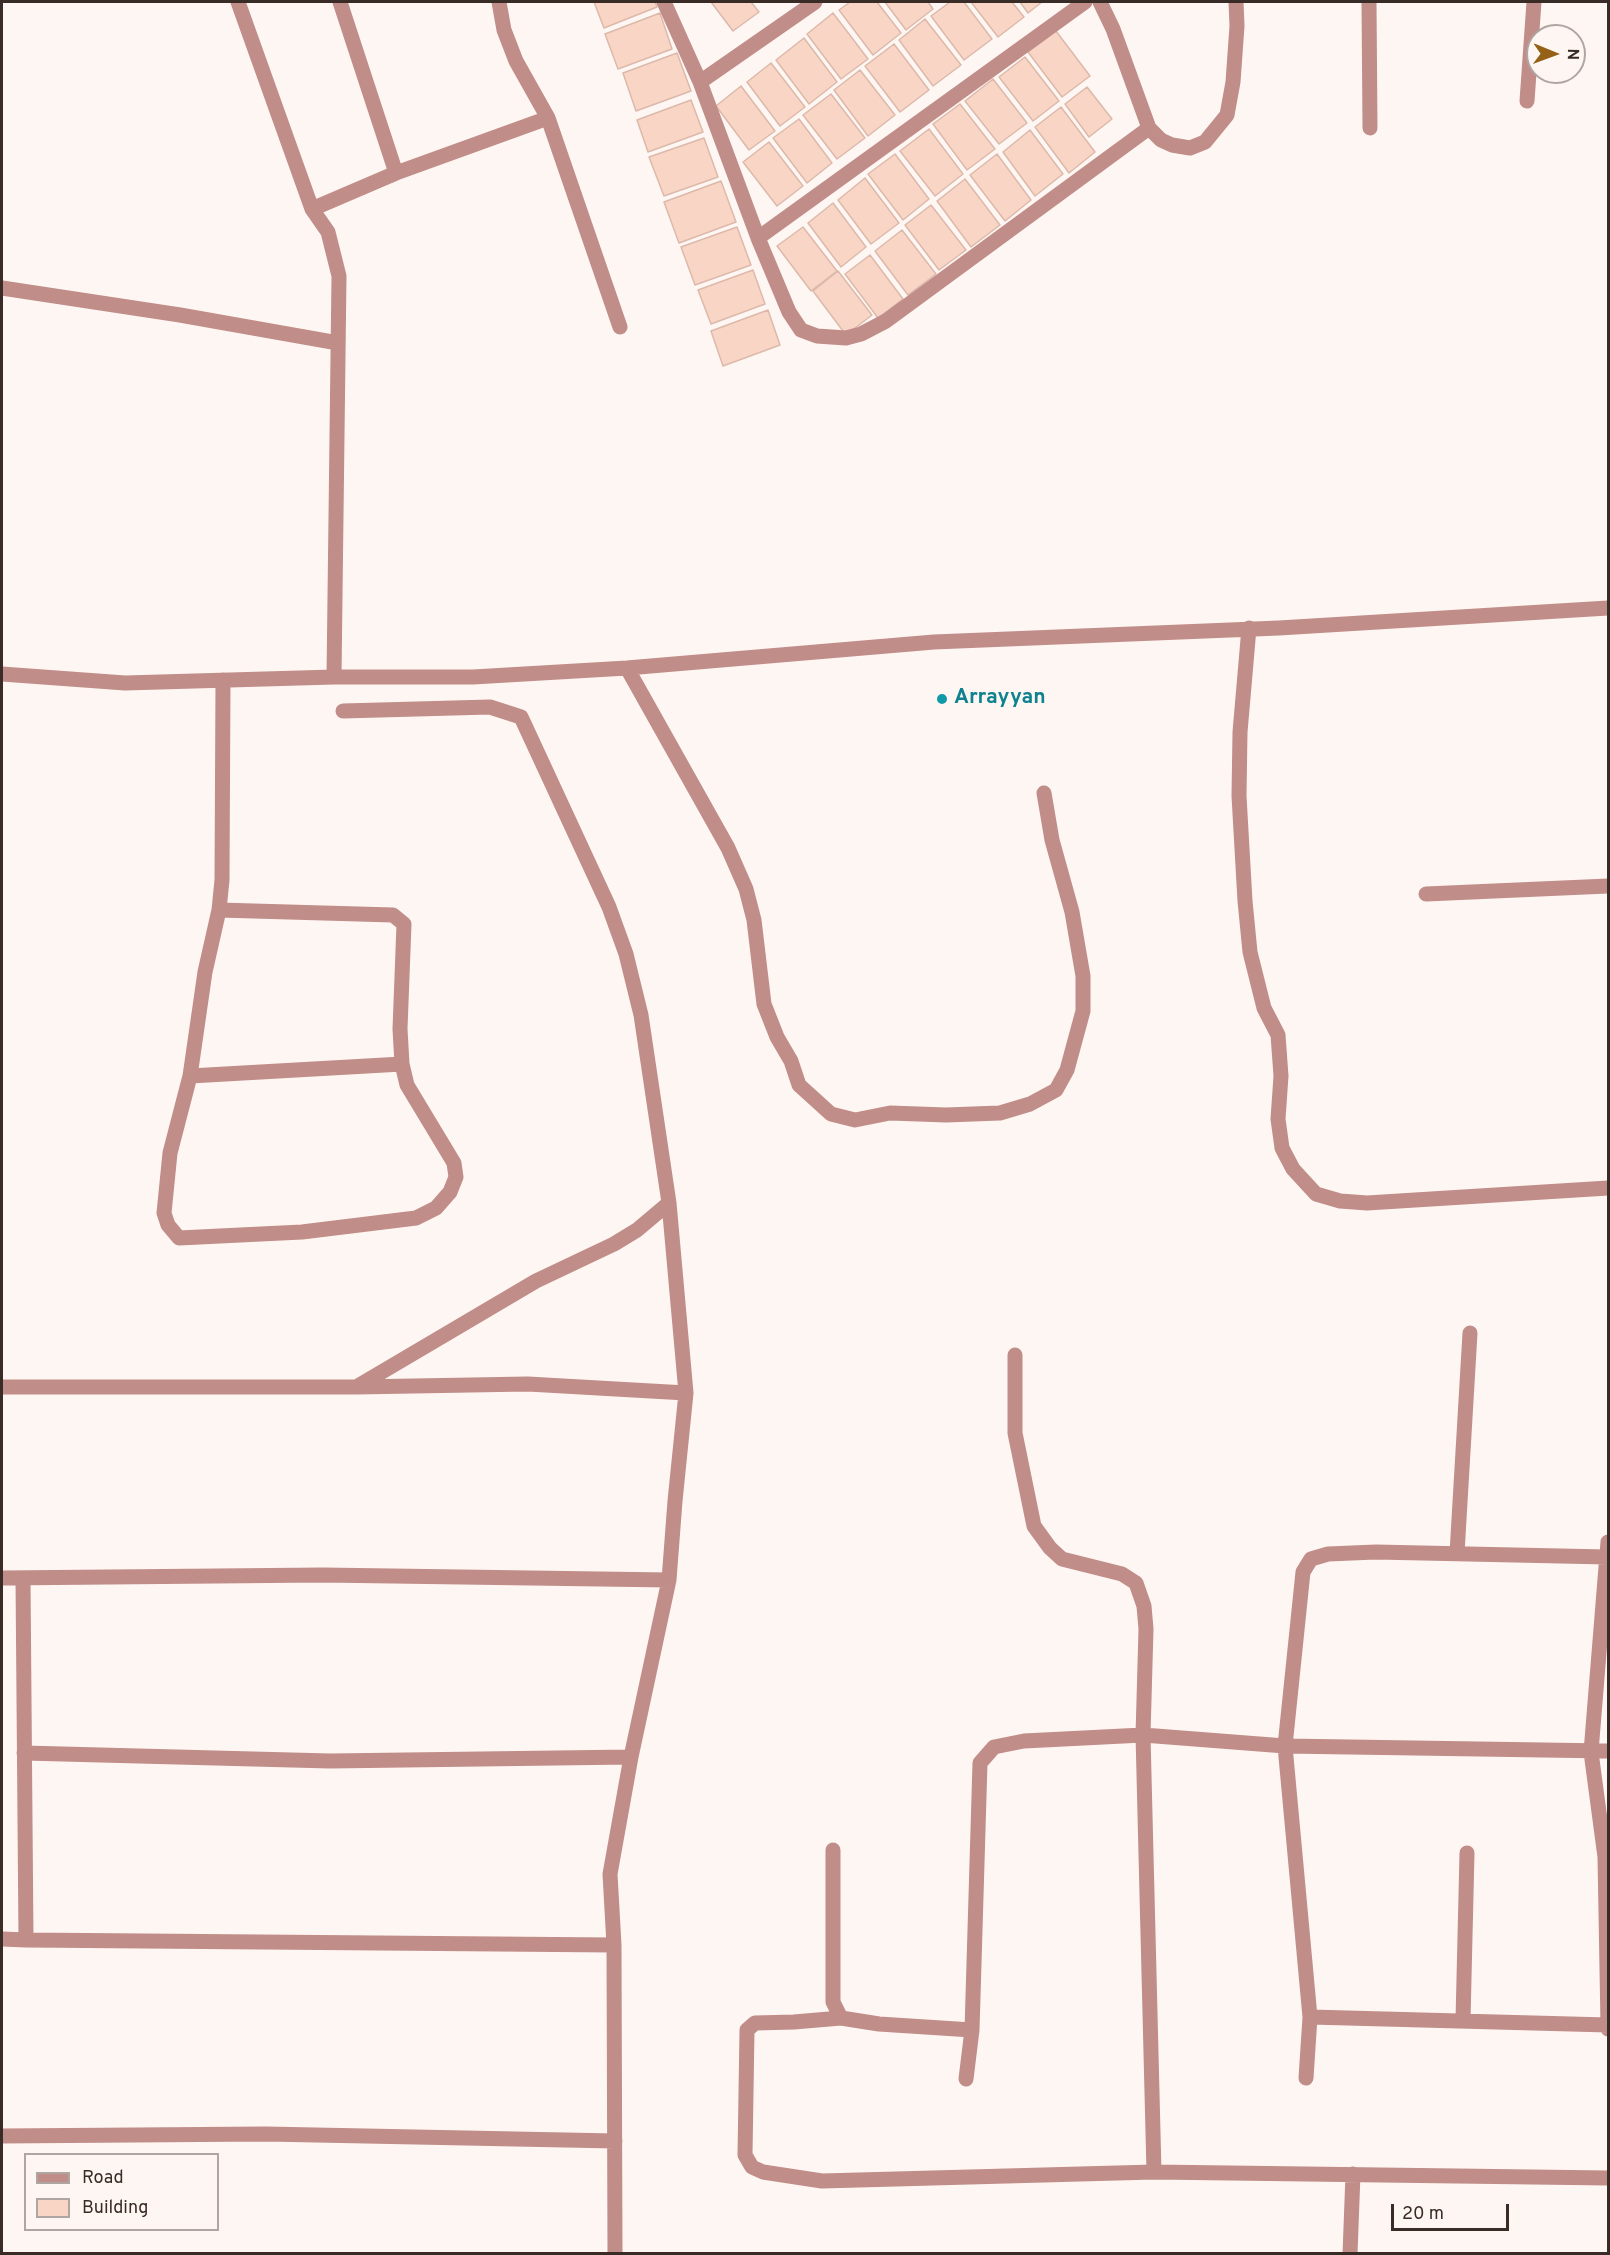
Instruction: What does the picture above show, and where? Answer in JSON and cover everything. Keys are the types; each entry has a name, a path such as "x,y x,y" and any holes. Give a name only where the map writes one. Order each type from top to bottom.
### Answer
{"street":[{"path":"238,2 312,209 328,232 339,276 334,677"},
{"path":"340,2 396,173"},
{"path":"499,2 504,30 516,61 548,118 620,327"},
{"path":"664,2 700,82 758,238 789,312 801,330 817,336 846,339 886,321 1149,128"},
{"path":"700,82 815,2"},
{"path":"758,238 1085,2"},
{"path":"1100,2 1113,29 1149,128 1161,140 1172,145 1190,148 1205,142 1227,116 1233,82 1237,26 1236,2"},
{"path":"1370,2 1370,128"},
{"path":"1527,101 1534,2"},
{"path":"312,209 396,173 548,118"},
{"path":"2,288 180,315 338,343"},
{"path":"2,674 125,683 334,677 473,677 627,668 934,642 1249,628 1608,608"},
{"path":"1249,628 1240,732 1239,796 1245,902 1250,952 1264,1008 1278,1035 1281,1076 1278,1119 1282,1148 1293,1169 1317,1194 1340,1201 1367,1203 1608,1188"},
{"path":"627,668 728,848 746,889 754,920 764,1004 777,1037 791,1061 799,1085 831,1114 855,1120 890,1113 1000,1113 1030,1104 1056,1090 1067,1070 1083,1011 1083,976 1071,912 1052,840 1044,793"},
{"path":"219,910 393,915 405,924 400,1029 402,1064 407,1085 454,1163 456,1177 450,1192 436,1208 416,1218 302,1232 179,1238 168,1225 164,1213 170,1153 190,1076 205,972 219,910 222,880 223,680"},
{"path":"343,711 490,707 520,717 534,742 609,908 626,954 641,1015 669,1203 686,1393 669,1580 631,1757 609,1874 614,1945 615,2253"},
{"path":"1426,894 1608,886"},
{"path":"190,1076 402,1064"},
{"path":"356,1387 536,1281 614,1244 637,1230 669,1203"},
{"path":"1457,1553 1470,1333"},
{"path":"1015,1355 1015,1433 1034,1526 1050,1548 1062,1559 1122,1574 1136,1583 1144,1606 1146,1629 1143,1735 1154,2172"},
{"path":"2,1387 356,1387 528,1384 686,1393"},
{"path":"1306,2078 1310,2017 1285,1746 1303,1572 1311,1559 1328,1554 1608,1550 1591,1752 1605,1857 1608,2027 1463,2020 1310,2017"},
{"path":"2,1578 323,1575 669,1580"},
{"path":"23,1578 26,1940"},
{"path":"966,2079 972,2030 980,1763 994,1747 1024,1741 1143,1735 1285,1746 1608,1751"},
{"path":"24,1753 330,1761 631,1757"},
{"path":"833,1850 833,2002 841,2018"},
{"path":"1463,2020 1467,1853"},
{"path":"2,1939 614,1945"},
{"path":"972,2030 879,2024 841,2018 755,2023 747,2031 745,2156 752,2168 763,2172 822,2181 1154,2172 1608,2178"},
{"path":"2,2136 266,2134 615,2141"},
{"path":"1350,2253 1353,2174"}],"building":[{"path":"594,2 655,2 657,7 604,28"},
{"path":"711,2 751,2 759,12 733,31"},
{"path":"850,2 877,2 901,33 873,55 839,10"},
{"path":"885,2 928,2 933,9 906,30"},
{"path":"950,2 964,2 992,39 964,60 931,16"},
{"path":"971,2 1012,2 1024,17 998,37"},
{"path":"1020,2 1042,2 1028,13"},
{"path":"660,13 672,49 618,69 605,34"},
{"path":"833,13 868,59 841,79 807,34"},
{"path":"925,19 961,65 933,86 899,40"},
{"path":"1056,31 1090,76 1062,97 1028,52"},
{"path":"804,38 837,82 809,104 776,60"},
{"path":"894,44 929,90 900,112 865,66"},
{"path":"677,53 691,91 636,111 623,73"},
{"path":"1025,57 1059,101 1033,121 999,77"},
{"path":"771,63 805,107 780,126 747,82"},
{"path":"860,70 895,115 868,136 834,90"},
{"path":"993,79 1027,123 999,144 965,101"},
{"path":"741,86 775,131 749,150 716,106"},
{"path":"1087,87 1112,119 1089,137 1065,104"},
{"path":"831,94 865,138 837,159 803,115"},
{"path":"691,100 703,132 648,152 637,120"},
{"path":"960,104 995,149 967,170 933,124"},
{"path":"1061,107 1095,152 1069,173 1035,127"},
{"path":"799,119 832,163 807,183 773,138"},
{"path":"929,129 963,174 935,196 900,151"},
{"path":"1030,130 1063,174 1035,196 1003,152"},
{"path":"704,138 718,177 664,196 649,157"},
{"path":"769,142 803,186 777,206 743,162"},
{"path":"895,154 929,199 903,220 868,174"},
{"path":"997,154 1031,200 1005,221 970,175"},
{"path":"865,178 899,223 871,244 838,200"},
{"path":"965,179 1000,225 971,247 937,201"},
{"path":"721,181 736,222 679,243 664,202"},
{"path":"833,203 866,247 841,267 808,223"},
{"path":"931,205 966,250 939,270 905,225"},
{"path":"737,227 751,265 695,285 681,247"},
{"path":"803,227 837,271 811,291 777,246"},
{"path":"902,230 936,274 908,295 875,251"},
{"path":"870,255 903,299 878,318 845,274"},
{"path":"753,270 765,304 711,324 698,290"},
{"path":"838,271 872,315 846,335 813,291"},
{"path":"768,310 780,345 723,366 711,331"}],"place":[{"name":"Arrayyan","path":"942,699"}]}
